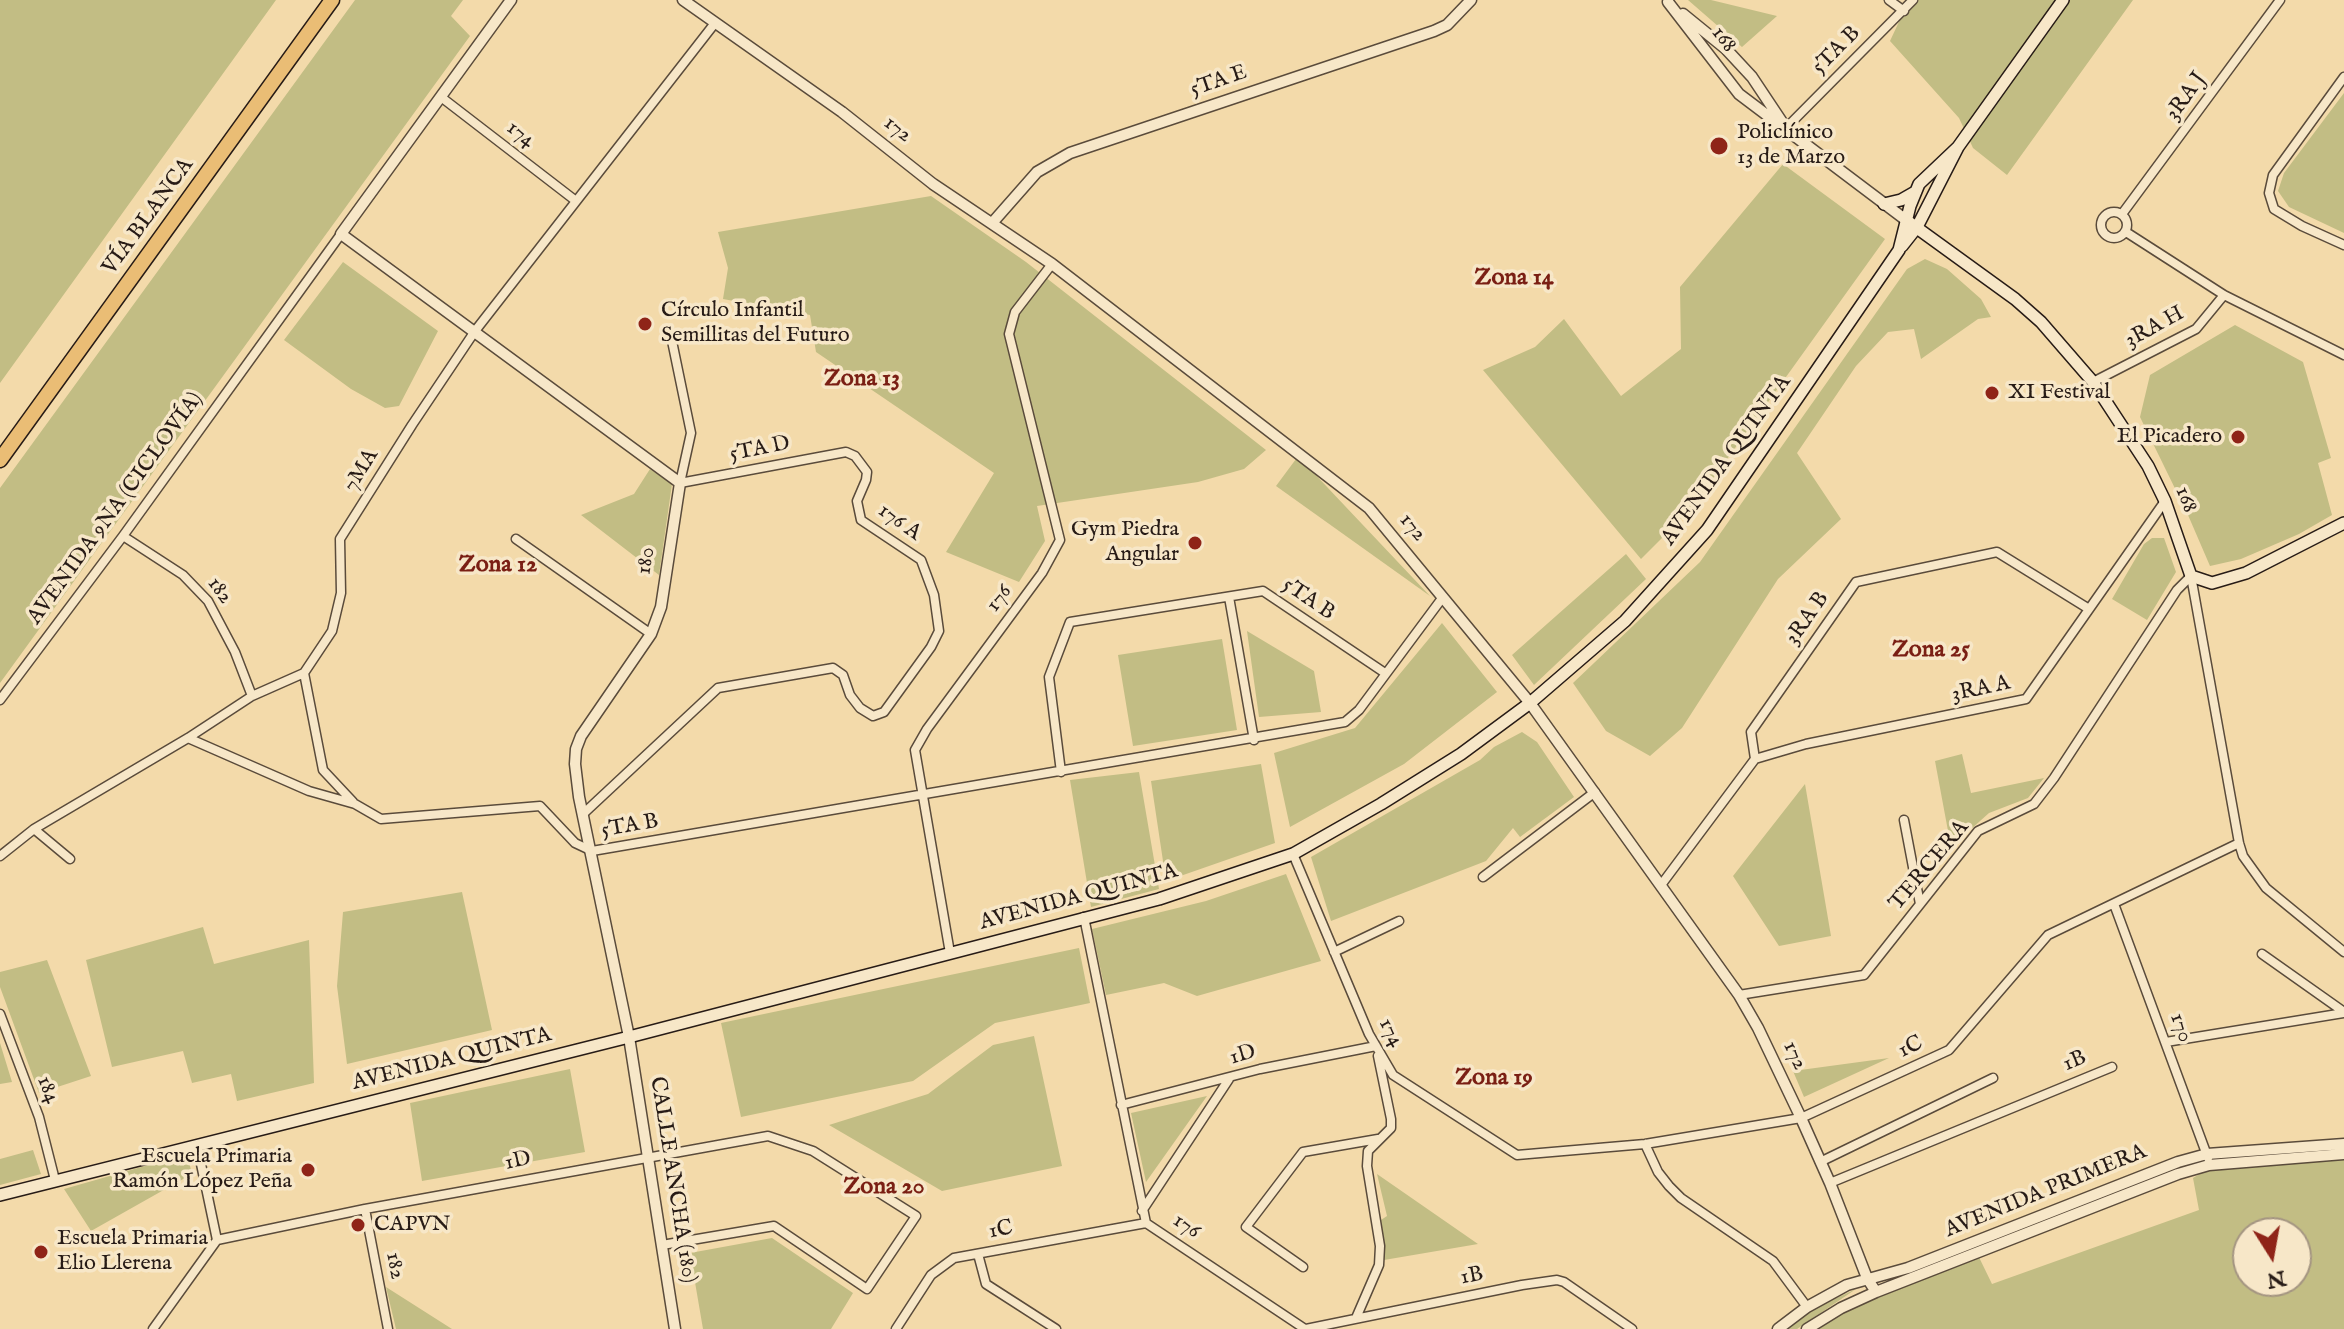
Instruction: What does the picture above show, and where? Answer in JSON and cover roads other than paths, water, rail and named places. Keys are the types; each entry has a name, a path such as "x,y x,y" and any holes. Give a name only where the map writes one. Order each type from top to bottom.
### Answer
{"highway":[{"name":"VÍA BLANCA","path":"0,460 332,0"}],"main road":[{"path":"1899,250 1917,227 1958,147 2063,0"},
{"path":"1884,204 1901,200 1915,192 1934,168 1958,147"},
{"name":"AVENIDA QUINTA","path":"0,1195 629,1037 1159,899 1293,854 1461,754 1530,703 1625,621 1707,530 1899,250 1915,192"},
{"name":"168","path":"1906,220 2041,322 2093,382 2148,466 2165,501 2191,576"},
{"path":"2191,576 2212,583 2246,573 2344,523"}],"street":[{"path":"511,0 341,234 680,483 691,433 672,341"},
{"name":"172","path":"683,0 842,112 933,184 1052,264 1369,508 1530,703 1739,995 1801,1118 1867,1278 1876,1292"},
{"name":"5TA E","path":"993,222 1037,172 1070,153 1434,31 1447,25 1471,0"},
{"path":"1889,0 1904,11"},
{"name":"5TA B","path":"1786,128 1913,0"},
{"name":"3RA J","path":"2122,214 2280,0"},
{"name":"168","path":"1667,1 1726,49 1752,77 1786,128"},
{"name":"168","path":"1667,1 1739,94 1906,220"},
{"name":"7MA","path":"304,673 332,631 341,593 340,539 475,331 715,23"},
{"path":"2344,77 2269,183 2274,209 2344,245"},
{"name":"174","path":"441,97 576,201"},
{"path":"2106,214 2122,214 2127,220 2126,232 2115,239 2106,236 2101,229 2106,214"},
{"path":"2126,232 2224,295 2344,355"},
{"name":"AVENIDA 9NA (CICLOVÍA)","path":"0,700 123,536 341,234"},
{"name":"176","path":"950,953 915,750 927,729 1042,573 1060,540 1009,334 1015,312 1052,264"},
{"name":"3RA H","path":"2093,382 2196,329 2224,295"},
{"name":"5TA D","path":"680,483 846,452"},
{"name":"176 A","path":"583,814 718,688 833,668 843,675 850,695 860,708 873,716 884,712 939,631 934,595 921,560 861,520 857,501 867,472 855,456 846,452"},
{"name":"180","path":"629,1037 583,814 575,764 576,749 581,736 651,634 661,607 680,483"},
{"name":"3RA A","path":"1755,759 1806,744 2026,699 2165,501"},
{"name":"182","path":"123,536 183,575 208,601 235,652 252,696"},
{"path":"516,539 651,634"},
{"name":"3RA B","path":"1755,759 1751,732 1856,582 1997,552 2089,609"},
{"name":"168","path":"2191,576 2243,856 2266,888 2344,952"},
{"name":"TERCERA","path":"1739,995 1864,975 1978,831 2034,804 2177,590 2191,576"},
{"name":"5TA B","path":"1061,772 1049,677 1070,622 1263,591 1385,673"},
{"path":"1229,597 1254,740"},
{"name":"5TA B","path":"188,738 309,791 355,804 381,819 540,806 575,843 592,851 1345,722 1359,710 1443,597"},
{"path":"0,856 34,829 188,738 252,696 304,673 323,770 355,804"},
{"path":"1661,885 1755,759"},
{"path":"1483,877 1595,792"},
{"path":"1904,820 1920,904"},
{"path":"34,829 70,859"},
{"name":"1C","path":"1536,1155 1645,1144 1801,1118 1949,1050 2048,935 2239,843"},
{"name":"174","path":"1293,854 1376,1046 1393,1075 1517,1155 1536,1155"},
{"name":"170","path":"2114,904 2208,1160"},
{"name":"176","path":"1084,917 1146,1223 1306,1329"},
{"path":"1334,952 1399,921"},
{"path":"2262,954 2344,1012"},
{"path":"2166,1042 2344,1012"},
{"name":"184","path":"0,1014 39,1117 55,1180"},
{"name":"CALLE ANCHA (180)","path":"629,1037 675,1329"},
{"path":"1356,1318 1379,1265 1380,1246 1367,1166 1368,1151 1391,1128 1376,1046"},
{"name":"1D","path":"1121,1105 1260,1069 1376,1046"},
{"name":"1B","path":"1830,1183 2112,1067"},
{"path":"1820,1162 1993,1078"},
{"path":"1142,1211 1230,1079"},
{"name":"1D","path":"217,1240 365,1209 768,1136 813,1151 916,1216 867,1289 774,1226 662,1245"},
{"path":"1303,1267 1246,1227 1303,1152 1379,1139"},
{"path":"1645,1144 1658,1172 1669,1186 1681,1198 1773,1261 1807,1307"},
{"name":"AVENIDA PRIMERA","path":"1778,1329 1807,1307 1847,1285 1908,1268 2137,1177 2208,1160 2344,1144"},
{"path":"153,1329 217,1240 197,1145"},
{"name":"AVENIDA PRIMERA","path":"1807,1329 1841,1308 1876,1292 2208,1160 2344,1154"},
{"name":"182","path":"365,1209 388,1329"},
{"name":"1C","path":"896,1329 931,1275 954,1258 1146,1223"},
{"path":"978,1254 986,1284 1056,1329"},
{"name":"1B","path":"1306,1329 1557,1280 1632,1329"}],"place":[{"name":"Policlínico 13 de Marzo","path":"1719,146"},
{"name":"Círculo Infantil Semillitas del Futuro","path":"645,324"},
{"name":"XI Festival","path":"1992,393"},
{"name":"El Picadero","path":"2238,437"},
{"name":"Gym Piedra Angular","path":"1195,543"},
{"name":"Escuela Primaria Ramón López Peña","path":"308,1170"},
{"name":"CAPVN","path":"358,1225"},
{"name":"Escuela Primaria Elio Llerena","path":"41,1252"}],"district":[{"name":"Zona 14","path":"1514,279"},
{"name":"Zona 13","path":"862,380"},
{"name":"Zona 12","path":"498,566"},
{"name":"Zona 25","path":"1931,651"},
{"name":"Zona 19","path":"1494,1079"},
{"name":"Zona 20","path":"884,1188"}]}
